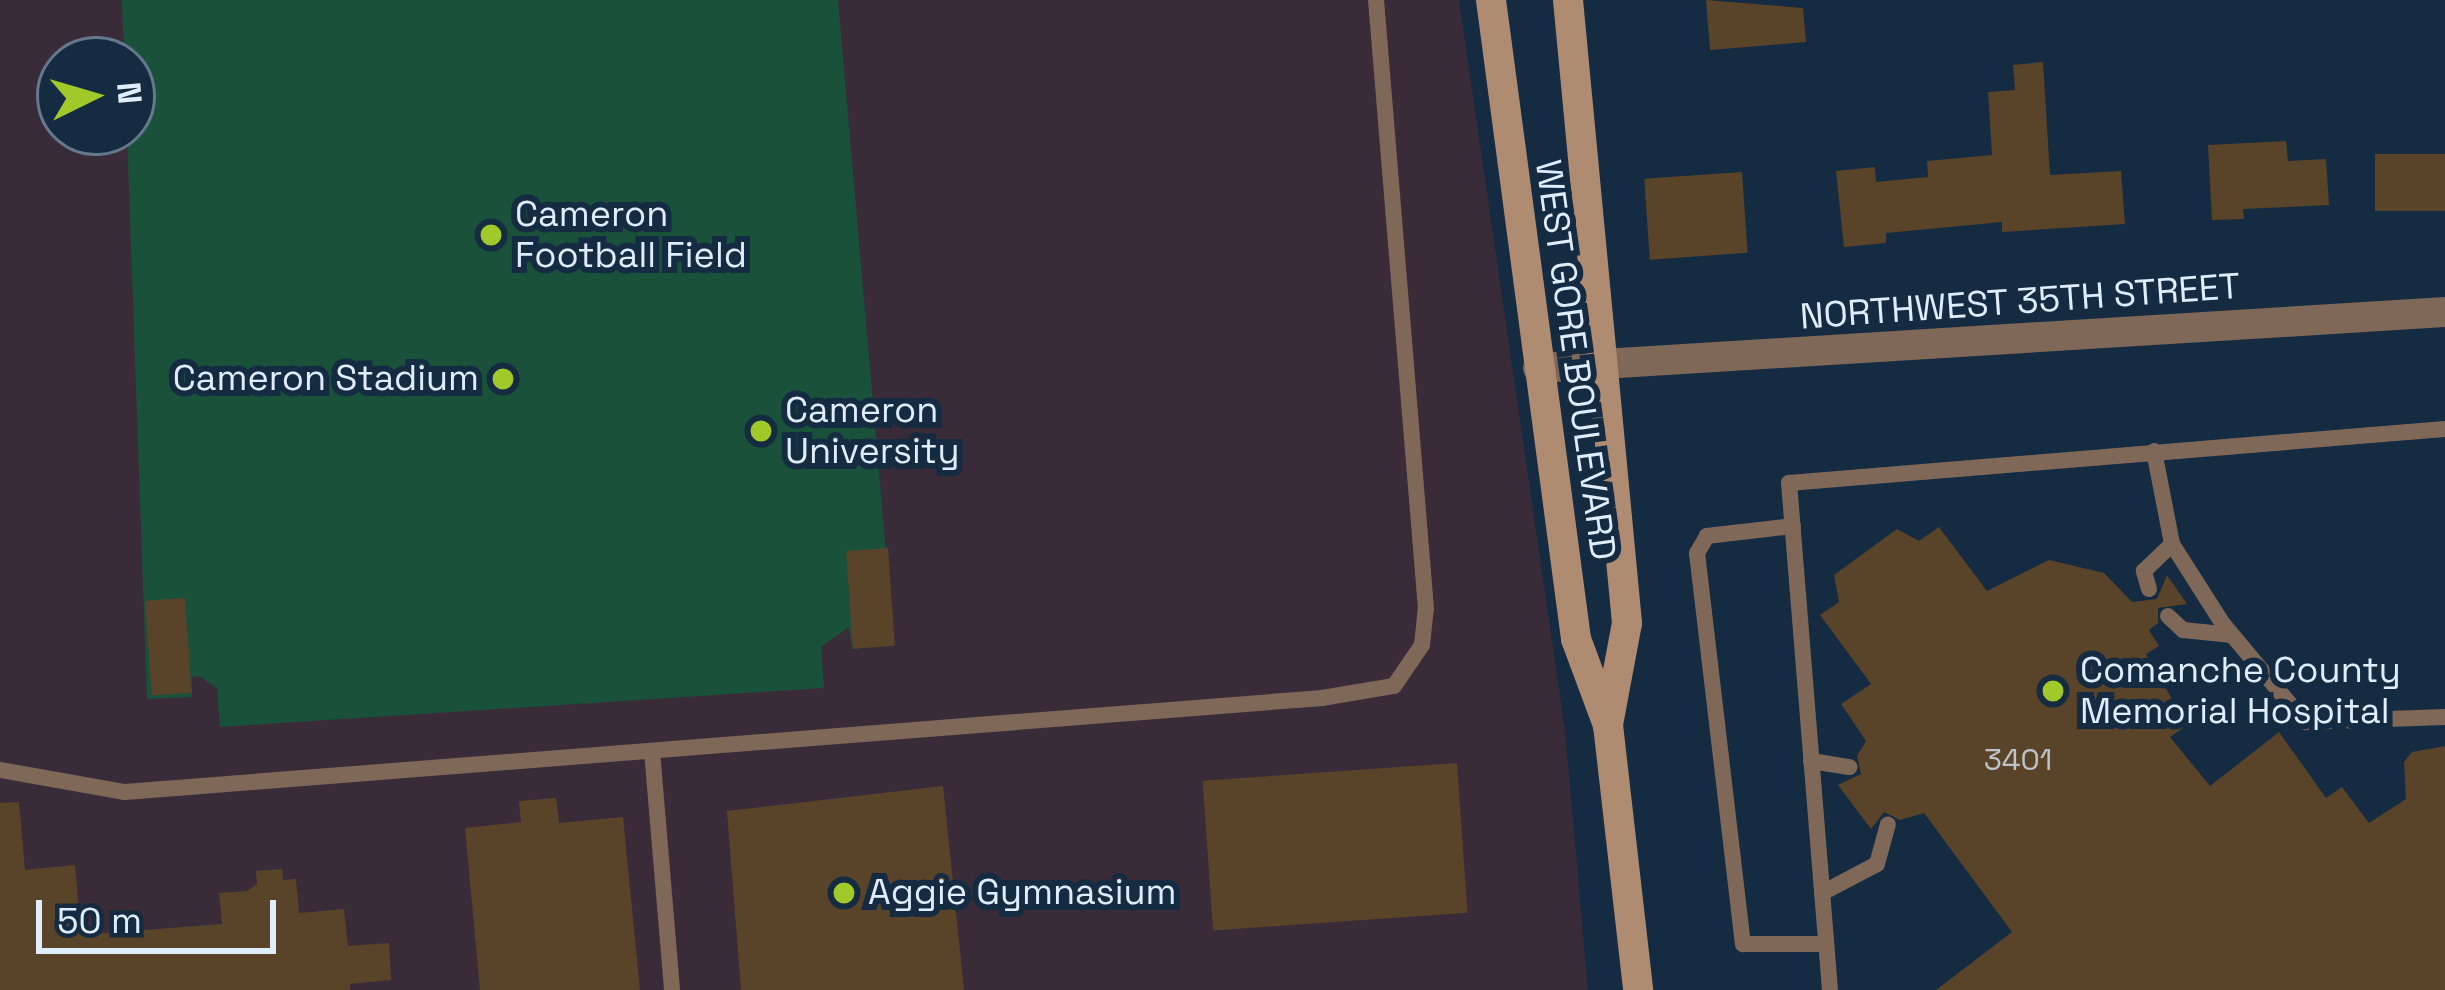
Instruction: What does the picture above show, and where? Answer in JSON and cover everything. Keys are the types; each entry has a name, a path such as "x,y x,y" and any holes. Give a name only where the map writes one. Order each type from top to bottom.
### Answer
{"main road":[{"name":"WEST GORE BOULEVARD","path":"1491,0 1576,639 1607,725 1638,990"},
{"name":"WEST GORE BOULEVARD","path":"1568,0 1599,365 1628,623 1607,725"}],"street":[{"name":"NORTHWEST 35TH STREET","path":"1538,368 2445,312"}],"lane":[{"path":"0,770 125,792 1372,693 1407,673 1422,645 1426,608 1376,0"},
{"path":"1830,990 1790,483 2445,429"},
{"path":"2154,451 2172,544 2232,635 2305,722 2445,717"},
{"path":"1792,526 1707,536 1697,554 1743,944 1826,944"},
{"path":"2149,589 2144,571 2172,544"},
{"path":"2168,616 2183,630 2232,635"},
{"path":"652,751 672,990"},
{"path":"1811,761 1850,767"},
{"path":"1822,893 1877,864 1888,824"}],"shaded area":[{"name":"Cameron University","path":"0,0 1459,0 1565,730 1588,990 0,990"}],"green space":[{"name":"Cameron Stadium","path":"122,0 838,0 894,645 852,649 849,627 821,647 824,688 220,727 217,688 199,676 192,677 192,697 147,699 128,156 156,156 156,36 123,36"}],"building":[{"path":"1706,0 1803,8 1806,42 1710,50"},
{"path":"2043,62 2050,175 2121,171 2125,224 2002,232 2002,222 1886,233 1886,243 1844,247 1836,171 1875,167 1876,182 1928,177 1927,161 1992,155 1988,92 2015,90 2013,65"},
{"path":"2286,141 2288,161 2326,159 2329,205 2243,209 2244,219 2212,220 2208,145"},
{"path":"2375,154 2445,154 2445,211 2375,211"},
{"path":"1742,172 1748,253 1650,260 1644,179"},
{"name":"Comanche County Memorial Hospital","path":"1939,527 1987,591 2049,560 2104,573 2132,602 2157,599 2167,575 2187,604 2158,608 2158,623 2149,630 2159,646 2146,654 2187,725 2170,737 2210,786 2279,732 2326,798 2342,787 2369,823 2406,799 2404,762 2412,752 2445,746 2445,990 1936,990 2012,932 1924,813 1900,820 1884,812 1871,829 1838,785 1861,774 1857,756 1866,741 1841,704 1871,684 1820,615 1839,602 1834,575 1897,529 1919,541"},
{"path":"888,548 895,646 853,649 846,551"},
{"path":"185,598 192,693 152,696 145,601"},
{"path":"1457,763 1467,913 1213,930 1203,781"},
{"name":"Aggie Gymnasium","path":"943,786 964,990 741,990 727,811"},
{"path":"556,798 559,823 623,817 640,990 480,990 465,828 521,822 519,801"},
{"path":"19,802 25,870 75,865 81,935 222,924 219,893 247,891 257,884 256,871 282,869 283,880 296,879 299,913 344,909 348,946 389,943 391,980 350,984 350,990 0,990 0,803"}],"place":[{"name":"Cameron Football Field","path":"491,235"},
{"name":"Cameron Stadium","path":"503,379"},
{"name":"Cameron University","path":"761,431"},
{"name":"Comanche County Memorial Hospital","path":"2053,691"},
{"name":"Aggie Gymnasium","path":"844,893"}]}
